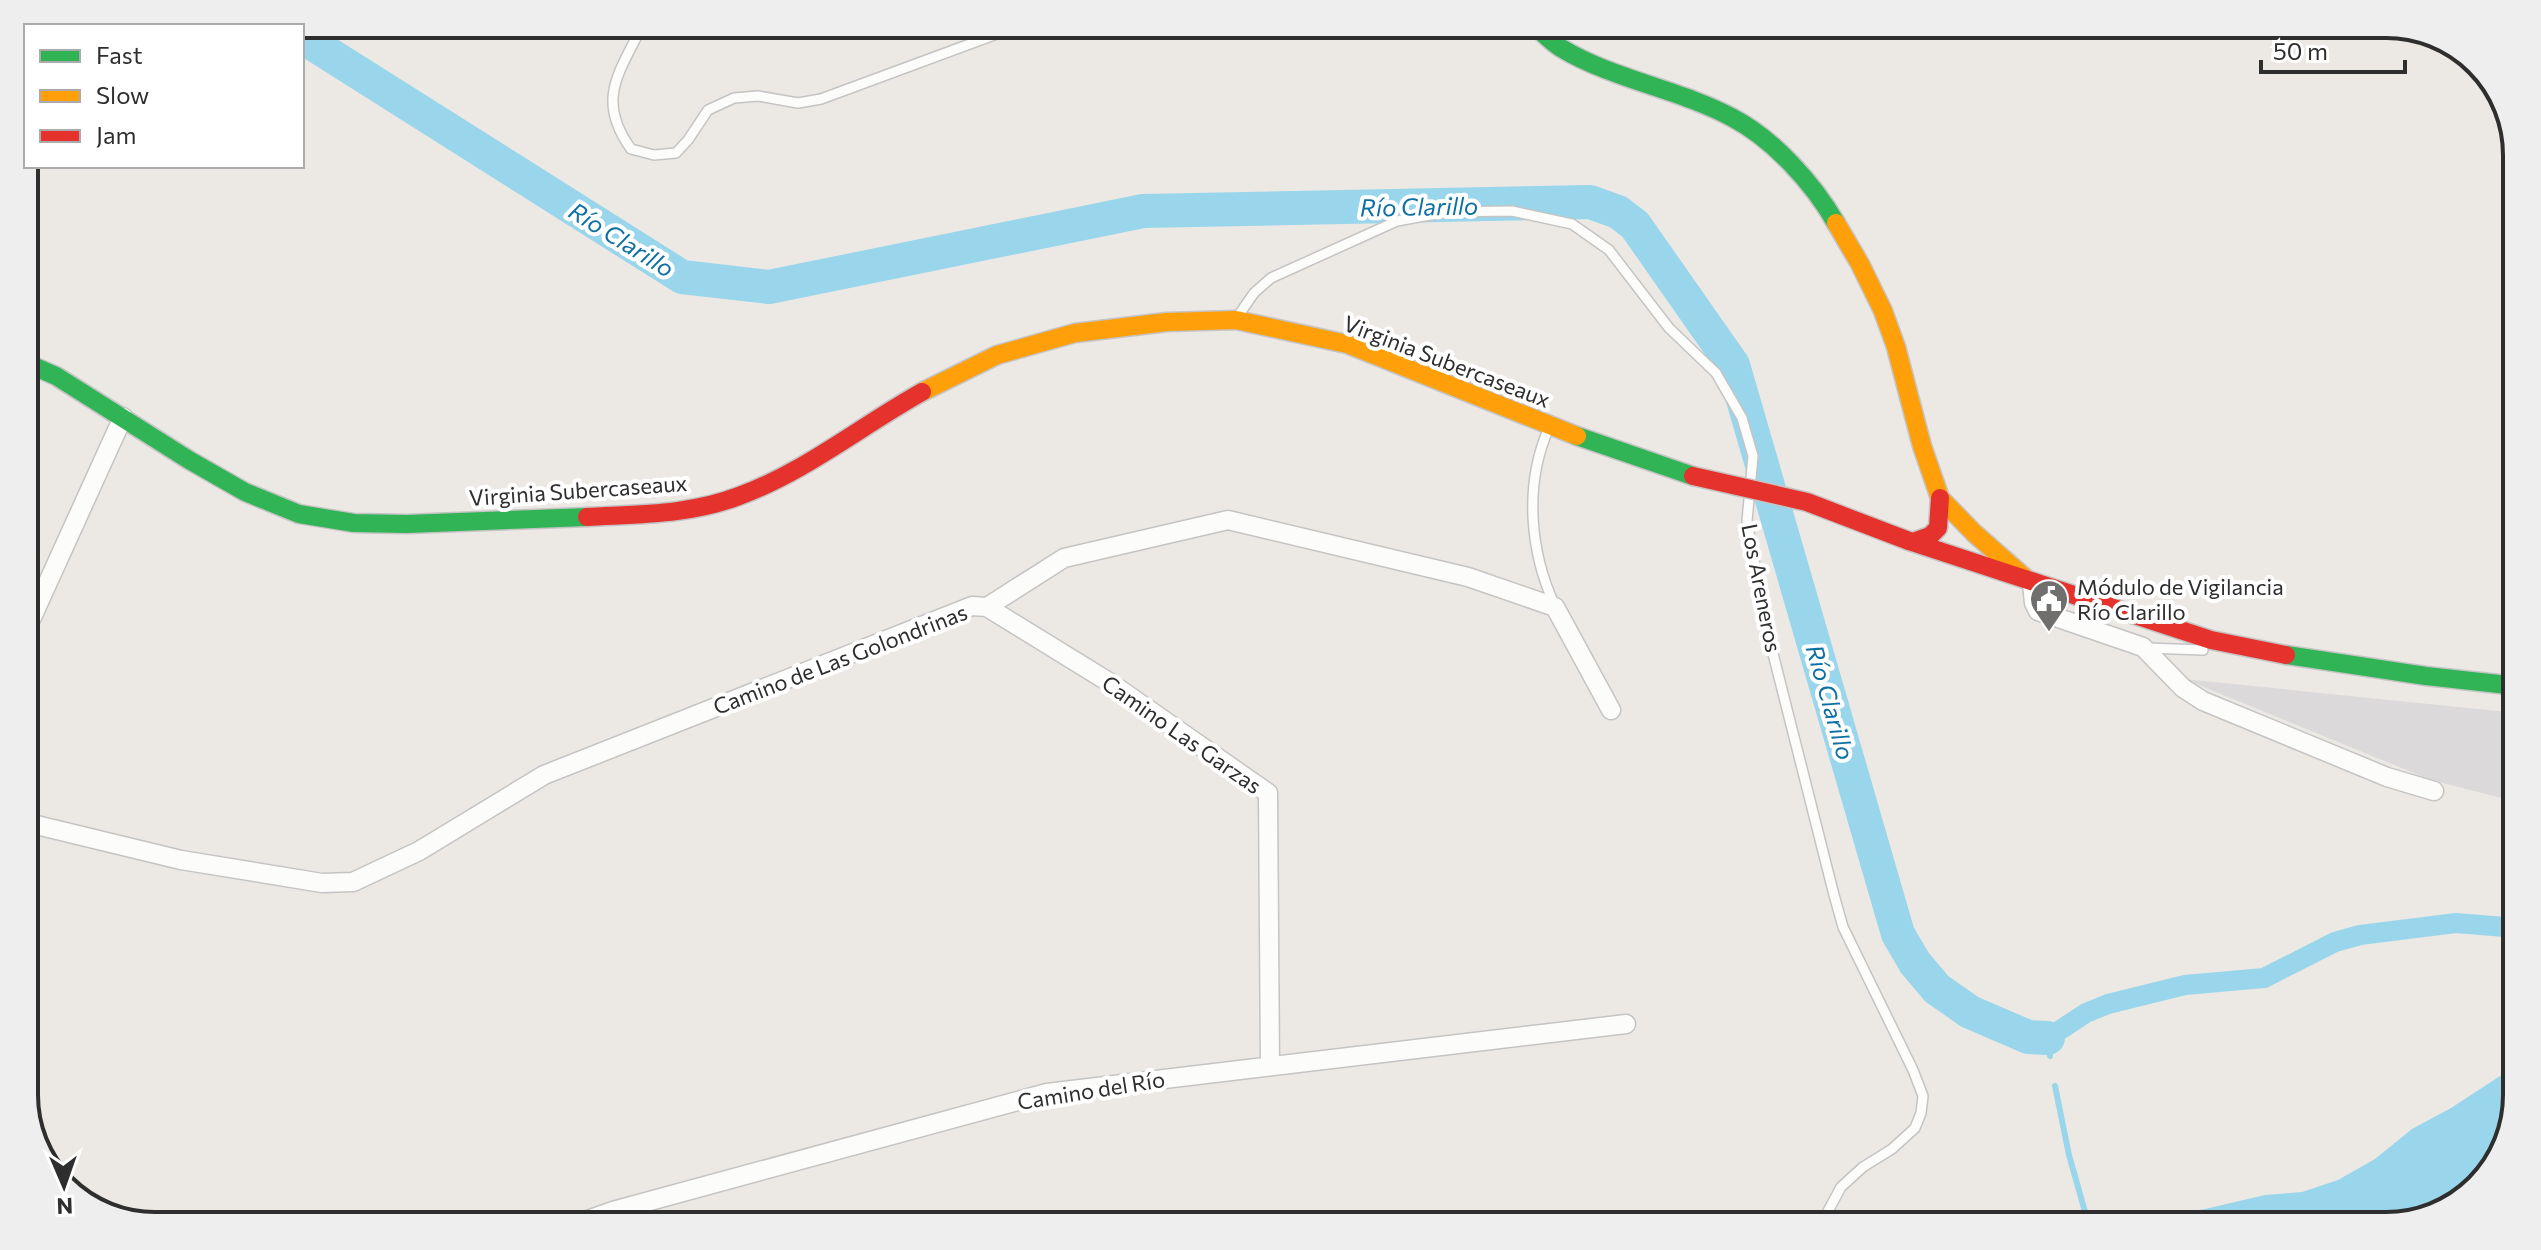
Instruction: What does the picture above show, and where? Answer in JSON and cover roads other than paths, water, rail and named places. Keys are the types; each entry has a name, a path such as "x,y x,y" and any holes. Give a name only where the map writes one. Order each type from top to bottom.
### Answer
{"main road":[{"path":"1549,38 1582,59 1732,117 1761,135 1785,156 1832,216 1883,311 1940,498 1941,520 1937,531 1928,538 1911,541"},
{"name":"Virginia Subercaseaux","path":"38,368 56,376 245,492 299,514 354,523 407,524 672,513 738,497 788,474 893,408 997,355 1075,333 1167,322 1236,320 1347,344 1549,427 1693,476 1807,502 2032,583 2211,640 2265,652 2503,684"},
{"path":"1940,498 1974,533 2032,583"}],"street":[{"path":"38,603 123,417"},
{"name":"Camino de Las Golondrinas","path":"38,825 181,860 322,883 353,882 419,851 544,775 972,606 987,607 1064,558 1228,520 1468,577 1555,607"},
{"path":"2032,583 2038,611 2143,647 2183,688 2203,701 2387,777 2434,791"},
{"name":"Camino Las Garzas","path":"987,607 1112,684 1268,793 1270,1066"},
{"path":"1555,607 1611,710"},
{"name":"Camino del Río","path":"610,1212 1047,1093 1626,1024"}],"lane":[{"path":"636,38 615,83 611,103 621,134 631,149 654,155 676,153 708,110 734,98 758,96 798,103 821,99 986,38"},
{"name":"Los Areneros","path":"1236,320 1254,293 1271,278 1397,221 1446,212 1512,211 1572,224 1609,250 1669,328 1716,373 1742,418 1753,456 1747,521 1765,622 1843,927 1923,1096 1915,1128 1841,1187 1828,1212"},
{"path":"1549,427 1536,468 1533,514 1537,558 1555,607"},
{"path":"2143,647 2265,652"}],"water":[{"path":"2503,1074 2501,1118 2491,1147 2474,1172 2457,1188 2431,1203 2386,1212 2185,1212 2265,1195 2302,1192 2338,1180 2375,1159 2412,1129"}],"waterway":[{"name":"Río Clarillo","path":"304,38 682,277 769,287 1143,211 1590,202 1618,212 1635,225 1733,365 1898,934 1915,963 1937,989 1970,1012 2028,1037 2048,1038"},
{"path":"2048,1038 2086,1013 2108,1004 2185,985 2264,978 2335,942 2360,935 2456,923 2503,927"},
{"name":"Río Clarillo","path":"2048,1038 2050,1056"},
{"name":"Río Clarillo","path":"2055,1086 2085,1212"}],"place":[{"name":"Módulo de Vigilancia Río Clarillo","path":"2049,633"}]}
